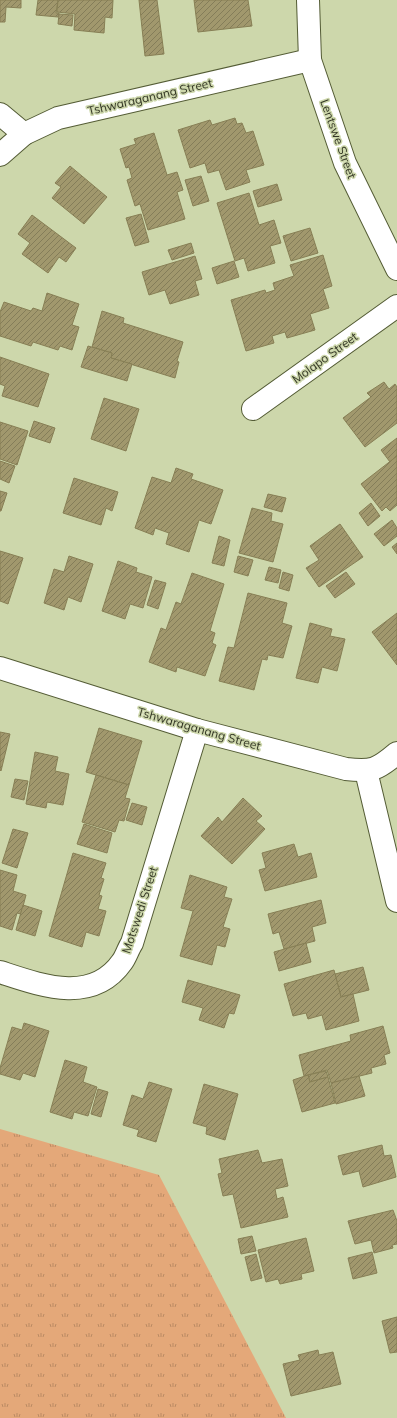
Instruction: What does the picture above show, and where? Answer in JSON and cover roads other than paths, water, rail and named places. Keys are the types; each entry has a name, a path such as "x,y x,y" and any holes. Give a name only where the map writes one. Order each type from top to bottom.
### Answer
{"street":[{"name":"Lentswe Street","path":"308,0 310,60 345,163 397,269"},
{"name":"Tshwaraganang Street","path":"0,155 24,134 58,118 310,60"},
{"path":"0,114 24,134"},
{"name":"Molapo Street","path":"253,410 397,306"},
{"name":"Tshwaraganang Street","path":"0,668 197,730 346,769 366,771 384,764 397,753"},
{"name":"Motswedi Street","path":"0,972 60,989 87,987 108,978 122,962 132,943 197,730"},
{"path":"366,771 397,901"}]}
